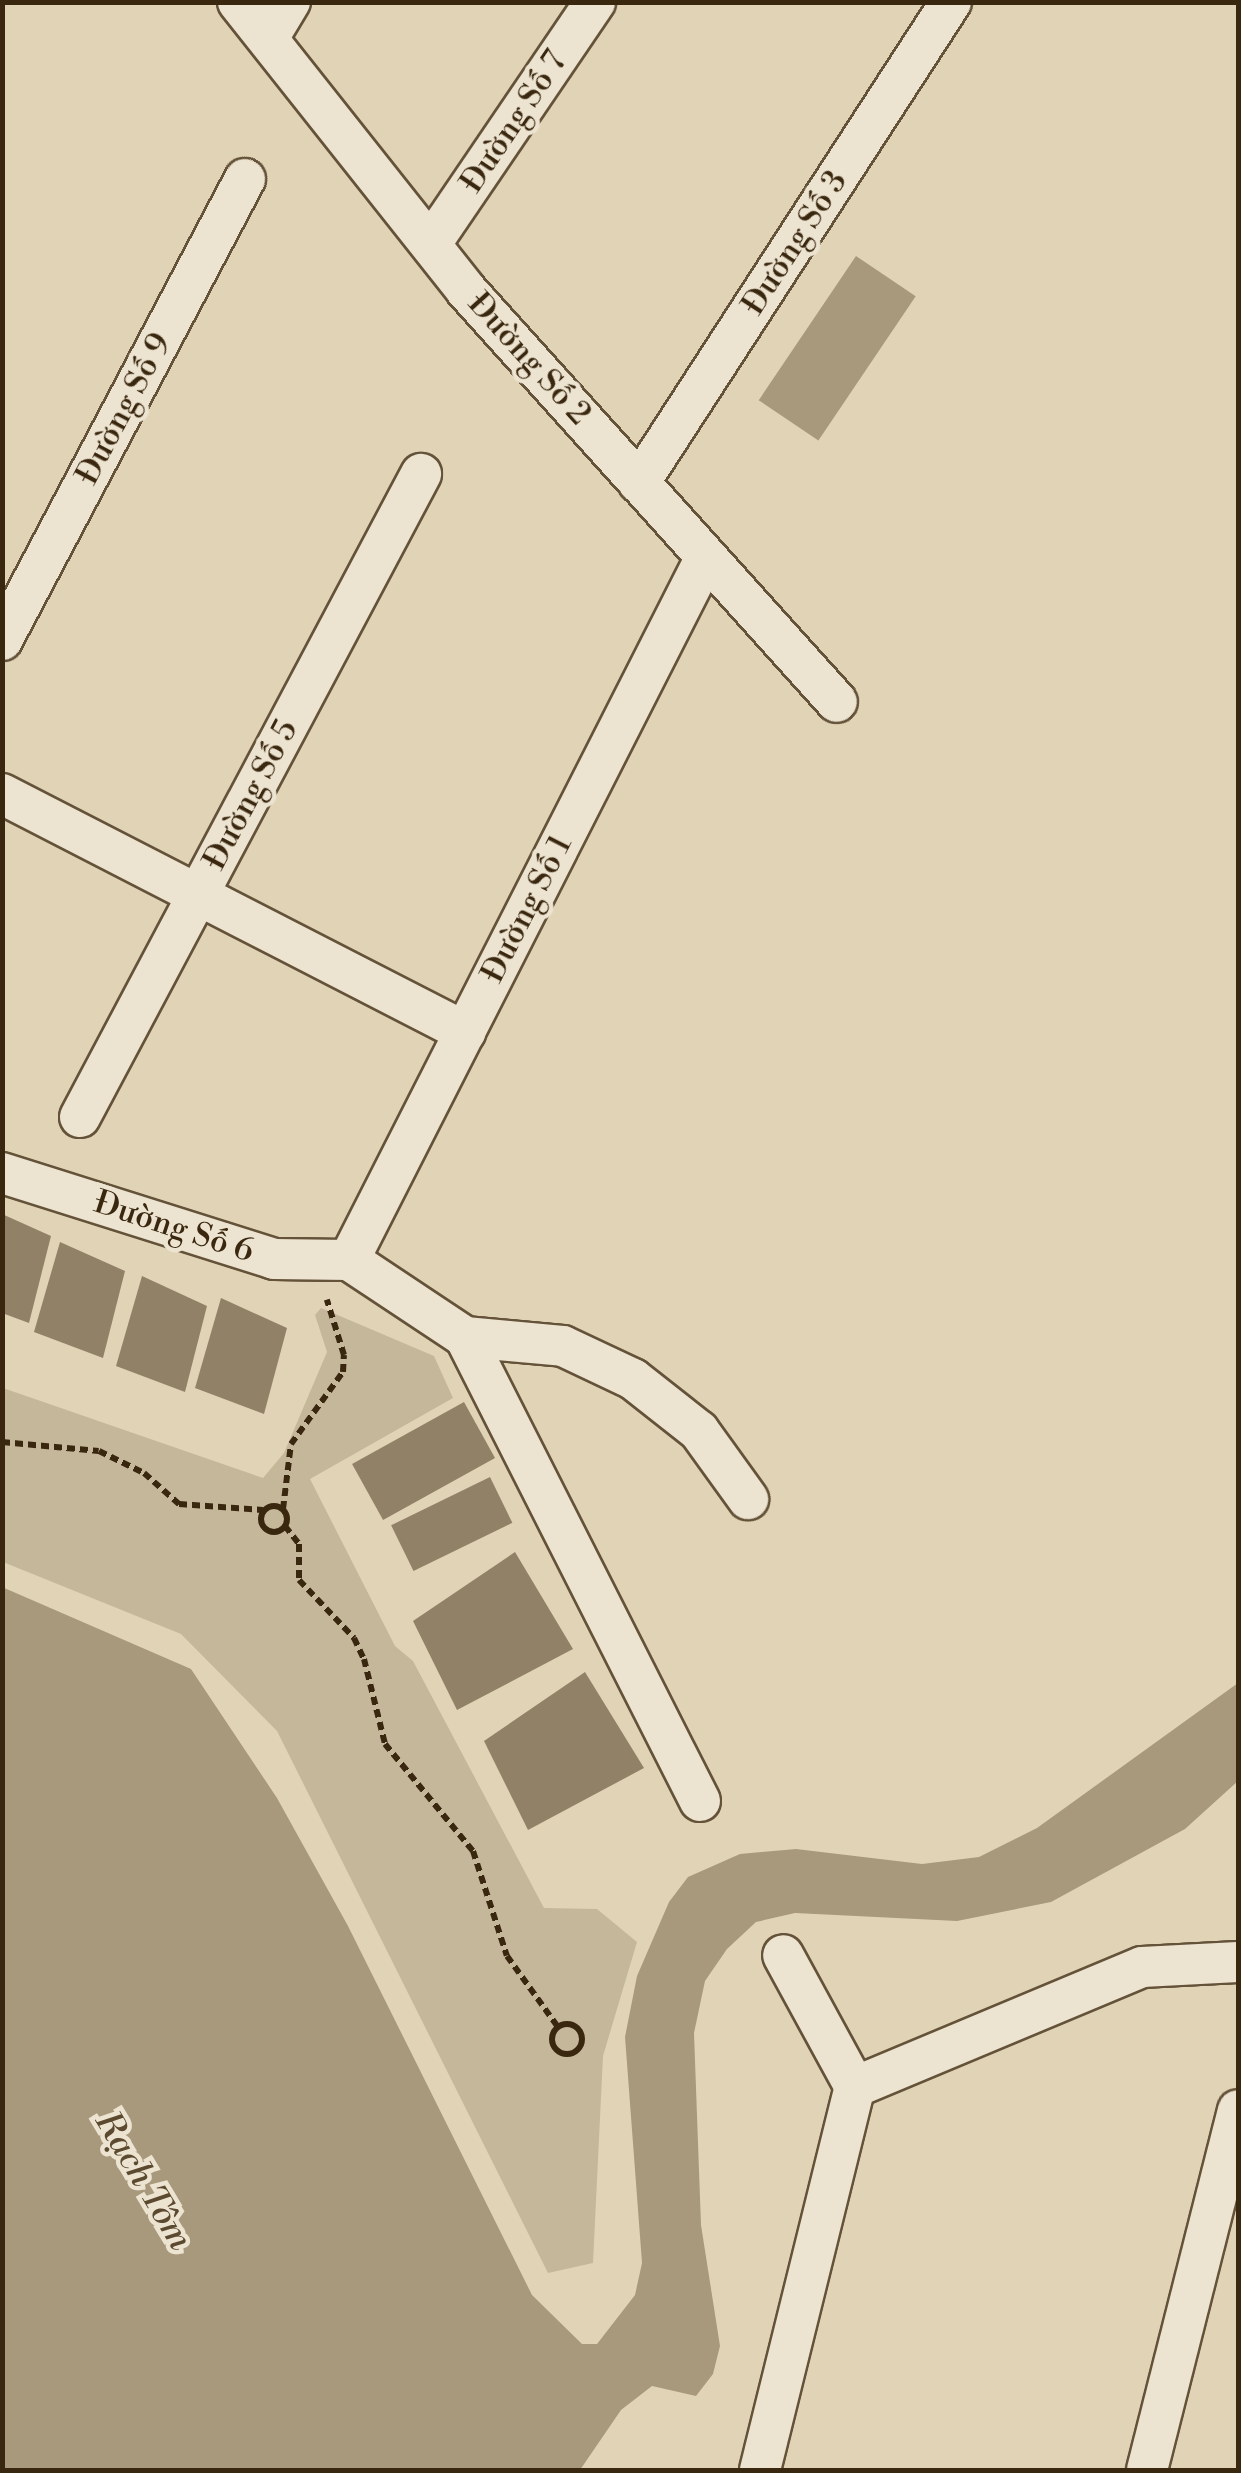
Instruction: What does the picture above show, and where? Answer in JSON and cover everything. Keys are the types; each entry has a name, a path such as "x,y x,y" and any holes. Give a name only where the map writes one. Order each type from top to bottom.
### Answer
{"street":[{"name":"Đường Số 2","path":"238,2 280,19 466,290 837,702"},
{"name":"Đường Số 7","path":"432,242 595,2"},
{"name":"Đường Số 3","path":"639,483 951,2"},
{"name":"Đường Số 9","path":"2,640 244,178"},
{"name":"Đường Số 5","path":"80,1117 421,474"},
{"name":"Đường Số 1","path":"350,1260 705,559"},
{"path":"2,794 464,1032"},
{"name":"Đường Số 6","path":"2,1173 274,1259 350,1260"},
{"path":"350,1260 465,1338 700,1801"},
{"path":"465,1338 563,1346 633,1378 699,1431 748,1499"},
{"path":"760,2470 855,2086 783,1955"},
{"path":"855,2086 1142,1967 1238,1962"},
{"path":"1147,2470 1238,2110"}],"path":[{"path":"327,1300 344,1354 342,1372 291,1444 282,1509 286,1526 299,1544 299,1580 354,1638 364,1660 385,1744 473,1851 507,1956 558,2027 578,2030 576,2052 554,2047 558,2027"},
{"path":"2,1442 99,1451 144,1473 179,1504 282,1509"},
{"path":"263,1510 267,1530 286,1526"}],"shaded area":[{"path":"321,1308 434,1356 453,1398 310,1479 395,1646 413,1661 544,1908 597,1909 637,1942 603,2056 593,2263 548,2273 277,1731 181,1634 3,1562 3,1388 263,1478 284,1453 327,1352 315,1315"}],"water":[{"path":"856,256 916,296 818,441 759,400"},
{"name":"Rạch Tôm","path":"2,1587 191,1669 277,1798 348,1926 532,2295 582,2344 597,2344 635,2295 642,2263 625,2037 637,1976 669,1902 688,1877 740,1854 796,1849 922,1864 979,1857 1037,1828 1238,1683 1238,1781 1185,1829 1051,1902 957,1921 795,1913 756,1922 727,1949 705,1981 694,2033 701,2225 720,2346 713,2374 696,2396 652,2386 621,2410 580,2470 3,2470"}],"building":[{"path":"2,1214 51,1236 29,1323 2,1313"},
{"path":"60,1242 125,1271 103,1358 34,1332"},
{"path":"142,1276 207,1306 185,1392 116,1366"},
{"path":"221,1298 287,1328 264,1414 195,1388"},
{"path":"464,1402 495,1458 383,1520 352,1464"},
{"path":"490,1477 512,1523 413,1571 391,1525"},
{"path":"515,1552 573,1649 457,1710 413,1621"},
{"path":"585,1672 644,1768 528,1830 484,1741"}]}
